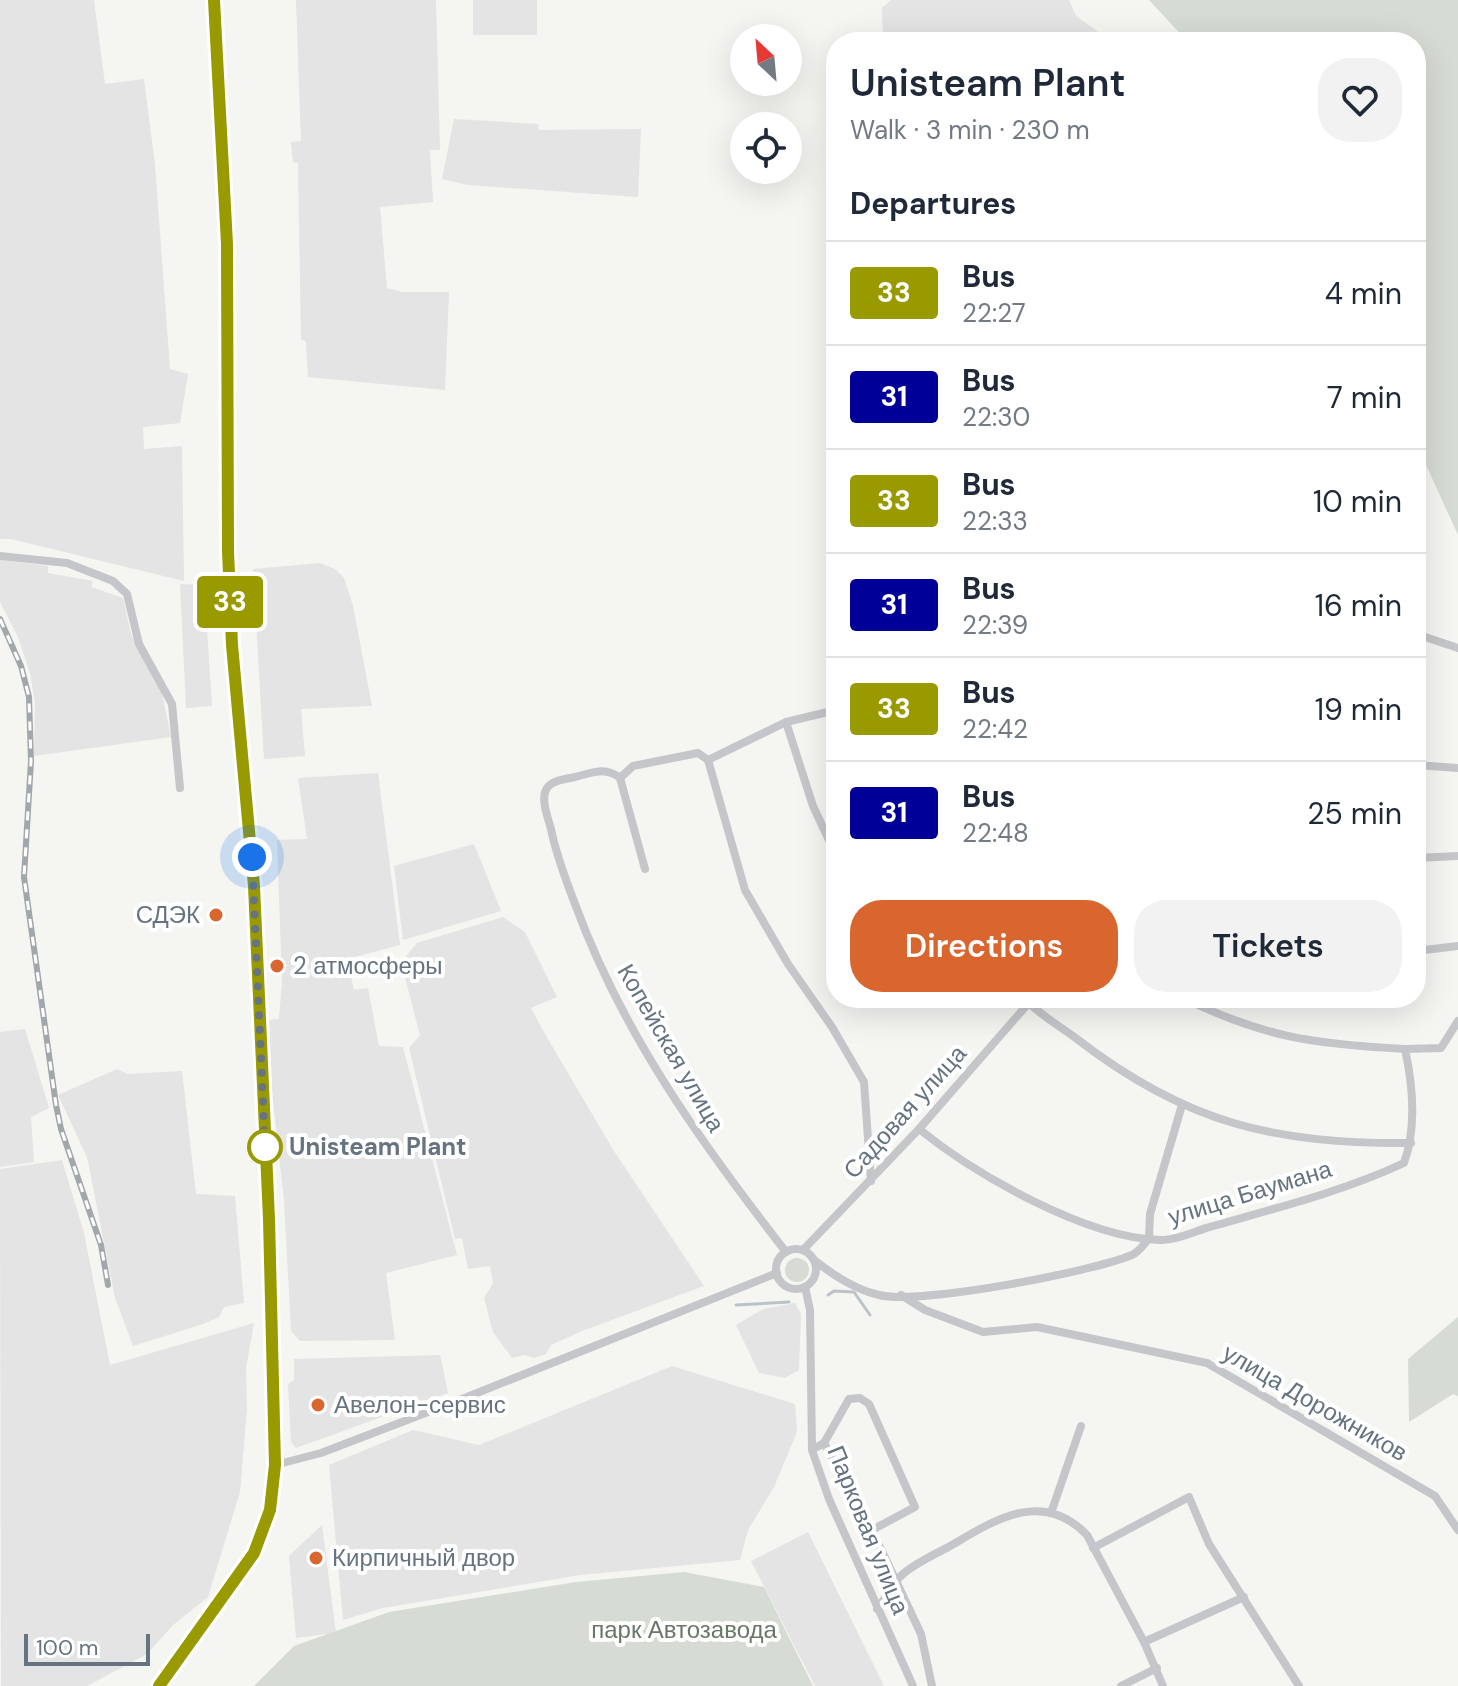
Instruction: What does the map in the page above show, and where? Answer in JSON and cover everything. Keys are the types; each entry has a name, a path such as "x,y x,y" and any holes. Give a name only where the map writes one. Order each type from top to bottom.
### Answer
{"main road":[{"path":"159,1686 254,1553 270,1510 275,1465 257,946 232,645 225,444 227,244 214,0"}],"street":[{"path":"0,556 67,563 113,581 127,594 139,644 172,704 180,788"},
{"path":"1426,637 1458,648"},
{"path":"708,760 786,722 826,712"},
{"path":"786,722 813,806 826,834"},
{"path":"645,869 620,778 633,766 698,753 708,760 745,890 788,964 832,1027 864,1082 871,1181"},
{"path":"1426,766 1458,768"},
{"name":"Копейская улица","path":"620,778 610,770 600,771 553,782 545,790 544,799 555,847 581,920 634,1034 699,1137 786,1252"},
{"path":"1426,858 1458,856"},
{"path":"1426,950 1458,946"},
{"name":"Садовая улица","path":"803,1250 919,1129 1022,1008"},
{"path":"1039,1008 1120,1072 1182,1105 1248,1128 1298,1140 1411,1143 1412,1080 1405,1049"},
{"path":"1207,1008 1267,1033 1320,1044 1405,1049 1441,1048 1458,1021"},
{"path":"814,1260 816,1273 805,1287 787,1287 777,1273 780,1257 786,1252 803,1250 852,1286 880,1296 942,1293 1082,1270 1135,1254 1149,1238 1150,1214 1182,1105"},
{"name":"улица Баумана","path":"919,1129 966,1164 1033,1200 1124,1237 1162,1241 1273,1211 1381,1174 1404,1163 1411,1143"},
{"path":"275,1465 321,1453 777,1273"},
{"name":"Парковая улица","path":"805,1287 810,1310 812,1450 829,1499 913,1686"},
{"name":"улица Дорожников","path":"901,1295 925,1310 983,1332 1037,1327 1207,1363 1435,1496 1458,1530"},
{"path":"872,1530 915,1507 869,1404 860,1398 849,1399 820,1445 872,1530 898,1583 921,1634 932,1686"},
{"path":"1051,1513 1081,1426"},
{"path":"1093,1548 1189,1497 1209,1544 1296,1685"},
{"path":"877,1609 900,1576 1000,1516 1031,1511 1051,1513 1078,1526 1093,1548 1144,1642 1163,1686"},
{"path":"1144,1642 1244,1597"},
{"path":"1121,1686 1157,1668"}],"shaded area":[{"path":"0,0 94,0 105,84 144,79 155,165 170,369 188,374 180,423 143,427 144,449 182,446 184,581 11,539 0,539"},
{"path":"296,0 436,0 440,150 430,150 433,202 380,207 387,288 402,292 449,292 445,390 308,377 306,341 301,340 298,163 293,162 291,142 301,141"},
{"path":"473,0 537,0 537,35 473,35"},
{"path":"891,0 1069,0 1076,16 1098,32 883,32 882,8"},
{"path":"454,119 538,124 539,130 641,129 638,197 468,185 442,179"},
{"path":"0,560 48,566 48,573 93,581 91,587 123,598 131,634 162,693 171,737 34,756 35,703 30,673 18,637 0,602"},
{"path":"320,563 335,569 344,578 353,606 372,706 301,709 305,756 264,759 253,569"},
{"path":"180,584 204,585 212,706 186,708"},
{"path":"378,773 400,945 347,959 354,990 368,988 379,1046 403,1047 457,1255 386,1273 395,1340 300,1341 291,1331 284,1200 271,1084 269,1020 279,1019 282,982 277,840 307,839 298,778"},
{"path":"474,844 501,911 403,940 394,866"},
{"path":"503,917 525,932 557,997 531,1008 545,1034 612,1148 704,1286 582,1331 551,1345 546,1354 534,1358 525,1355 512,1358 493,1332 484,1298 493,1283 490,1266 468,1269 462,1238 455,1239 409,1048 420,1035 401,962 417,943"},
{"path":"25,1029 49,1108 31,1117 34,1162 0,1167 0,1032"},
{"path":"117,1069 128,1074 182,1071 196,1194 235,1196 244,1303 224,1307 219,1317 203,1324 133,1346 115,1298 87,1157 58,1095"},
{"path":"62,1160 84,1233 110,1365 254,1323 246,1368 247,1408 240,1492 208,1597 173,1625 147,1654 87,1686 1,1686 0,1169"},
{"path":"795,1303 801,1314 799,1370 785,1378 759,1373 736,1325 763,1309"},
{"path":"440,1355 448,1393 296,1448 291,1442 288,1384 294,1380 294,1359"},
{"path":"672,1366 795,1404 797,1432 774,1487 748,1530 740,1560 580,1575 383,1608 343,1620 329,1465 413,1430 479,1445"},
{"path":"322,1525 336,1633 296,1638 289,1556"},
{"path":"808,1532 884,1686 815,1686 751,1561"}],"green space":[{"path":"1149,0 1458,0 1458,535 1426,465 1426,32 1179,32"},
{"path":"797,1258 805,1262 809,1270 805,1278 797,1282 789,1278 785,1270 789,1262"},
{"path":"1458,1317 1458,1396 1453,1394 1409,1422 1408,1359"},
{"name":"парк Автозавода","path":"684,1572 764,1587 813,1686 254,1686 294,1646 389,1612 576,1582"}],"waterway":[{"path":"828,1295 834,1291 854,1292 870,1315"},
{"path":"736,1305 789,1302"}],"railway":[{"path":"0,619 21,666 29,697 31,761 24,877 56,1105 61,1129 101,1245 108,1285"}],"bus line":[{"name":"33","path":"159,1686 232,1589 254,1553 270,1510 275,1465 269,1219 254,886 232,645 228,551 225,444 227,244 214,0"}],"place":[{"name":"СДЭК","path":"216,915"},
{"name":"2 атмосферы","path":"277,966"},
{"name":"Unisteam Plant","path":"265,1147"},
{"name":"Авелон-сервис","path":"318,1405"},
{"name":"Кирпичный двор","path":"316,1558"}],"route":[{"path":"252,857 265,1147"}]}
